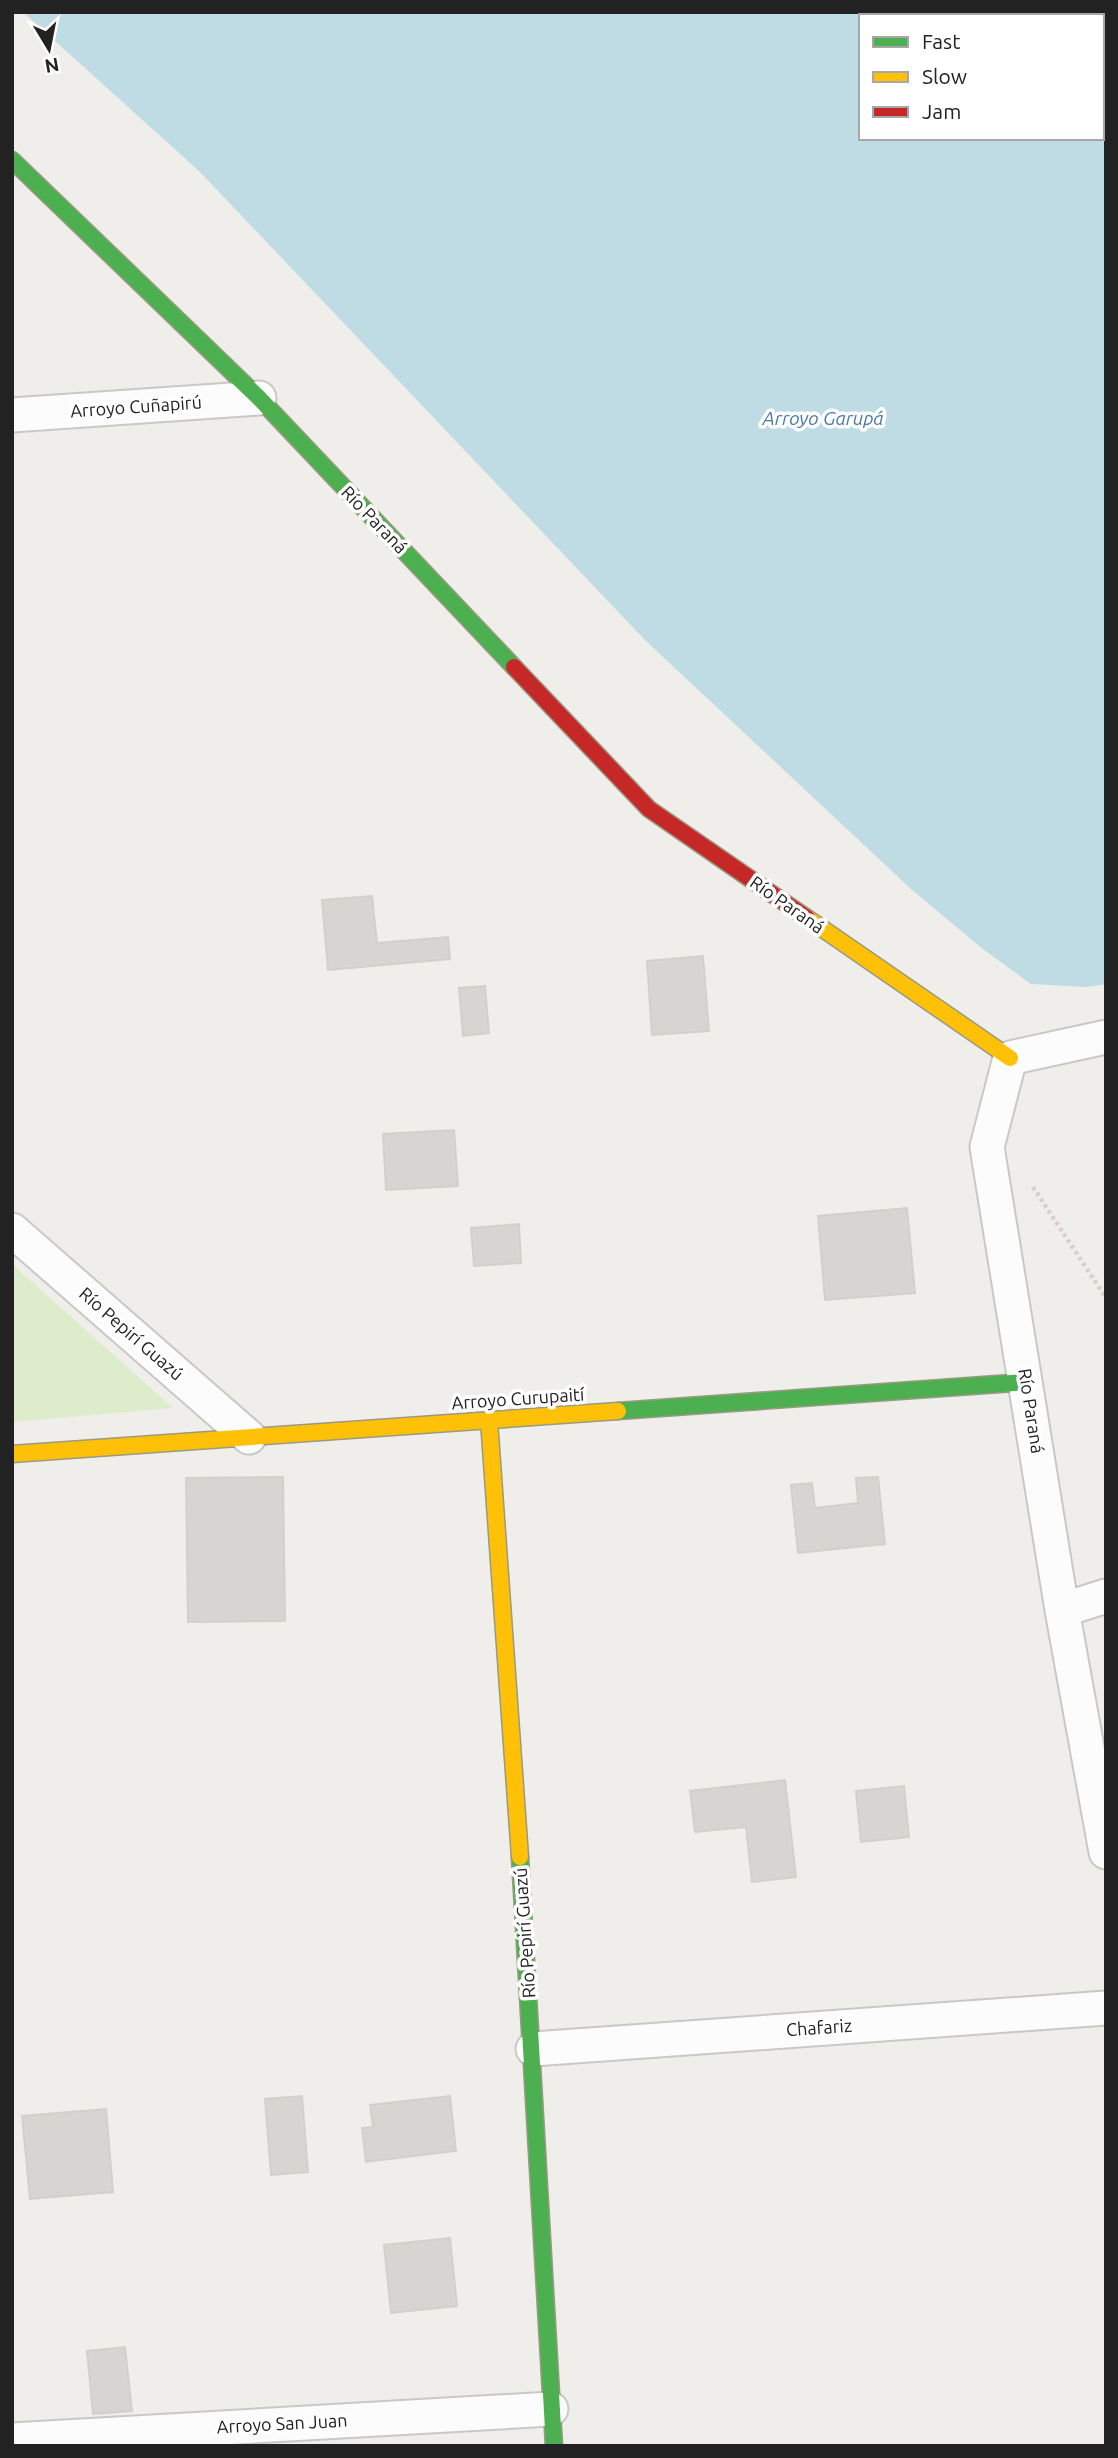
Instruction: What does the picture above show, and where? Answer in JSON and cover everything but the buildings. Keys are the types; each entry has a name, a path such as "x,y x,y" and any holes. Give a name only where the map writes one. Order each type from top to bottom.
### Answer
{"street":[{"name":"Río Paraná","path":"12,160 259,398 649,809 1010,1058 987,1147 1062,1610 1106,1852"},
{"name":"Arroyo Cuñapirú","path":"12,415 259,398"},
{"path":"1010,1058 1106,1037"},
{"name":"Río Pepirí Guazú","path":"12,1230 249,1437"},
{"name":"Arroyo Curupaití","path":"12,1454 1027,1382"},
{"name":"Río Pepirí Guazú","path":"489,1420 533,2049 554,2446"},
{"path":"1062,1610 1106,1596"},
{"name":"Chafariz","path":"533,2049 1106,2008"},
{"name":"Arroyo San Juan","path":"12,2440 551,2409"}],"path":[{"path":"1028,1180 1106,1298"}],"green space":[{"path":"12,1264 173,1408 12,1422"}],"water":[{"name":"Arroyo Garupá","path":"23,12 1106,12 1106,984 1087,987 1031,984 984,950 911,889 645,640 200,172"}],"traffic: fast":[{"path":"12,160 259,398 514,667"},
{"path":"618,1411 1027,1382"},
{"path":"520,1857 554,2446"}],"traffic: slow":[{"path":"807,918 1010,1058"},
{"path":"12,1454 618,1411"},
{"path":"489,1420 520,1857"}],"traffic: jam":[{"path":"514,667 649,809 807,918"}]}
